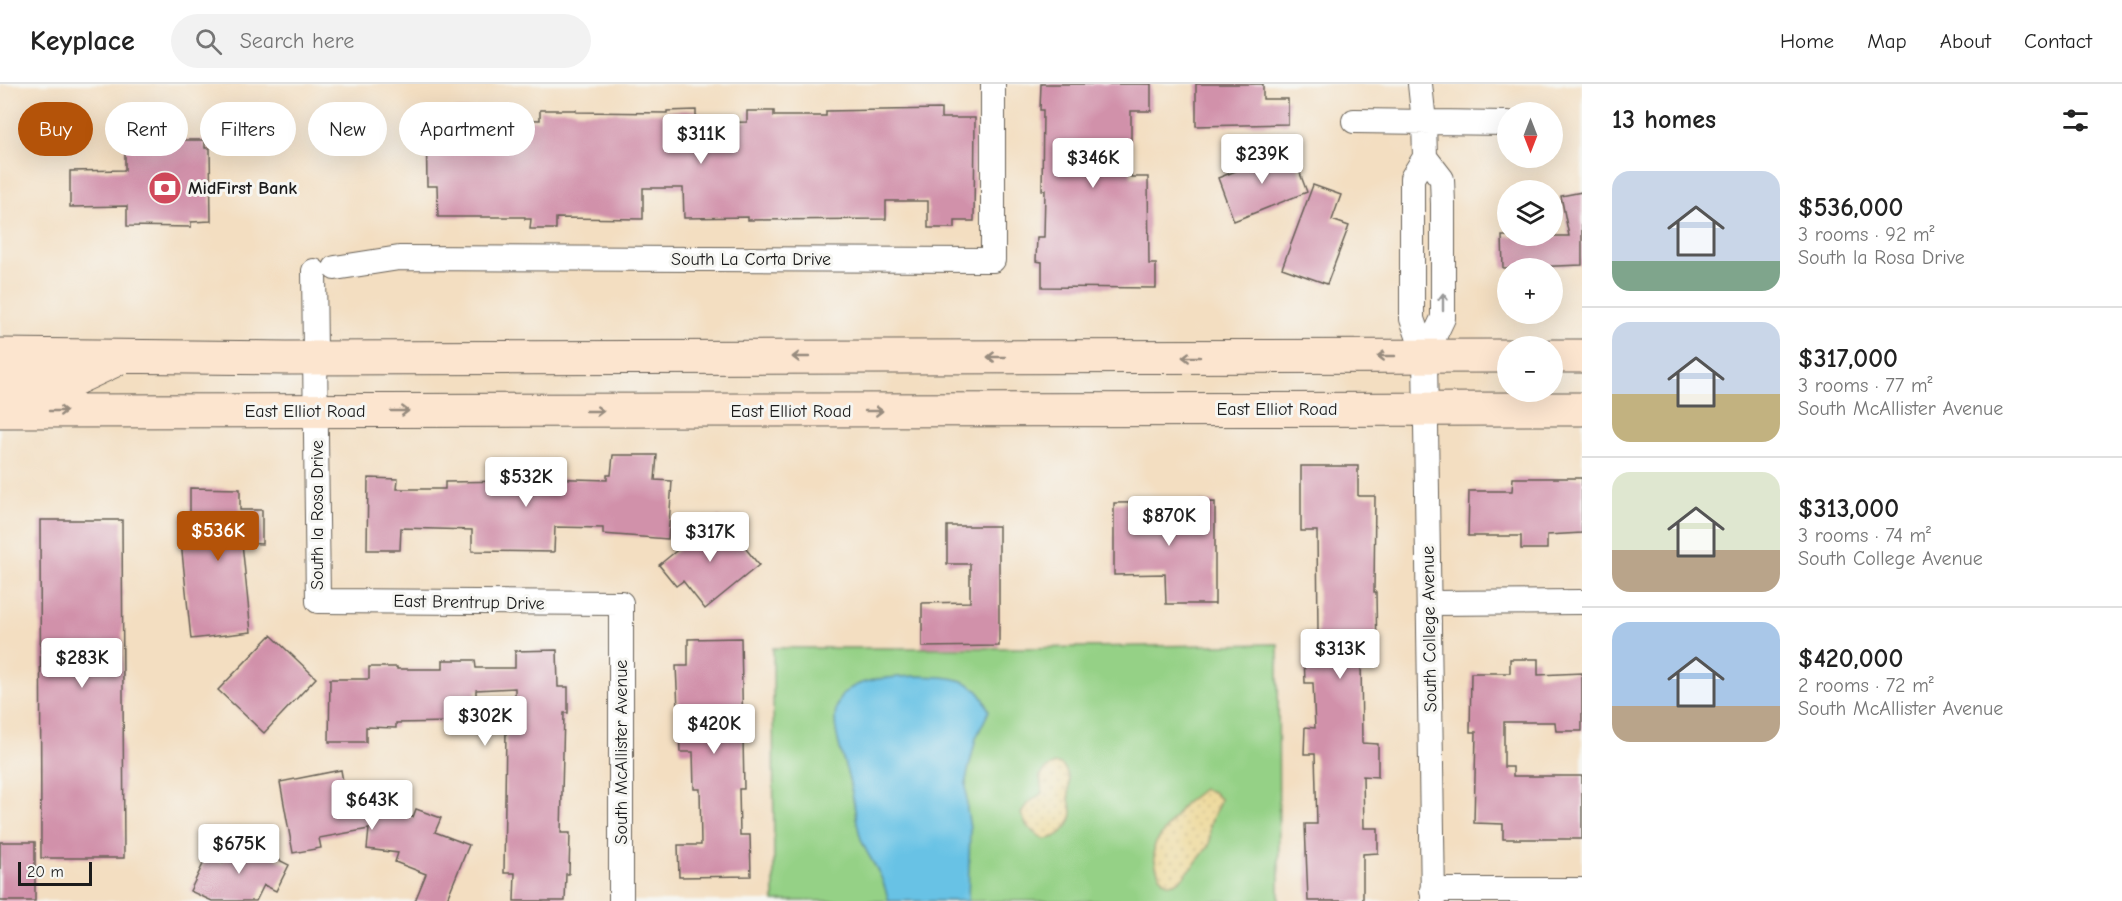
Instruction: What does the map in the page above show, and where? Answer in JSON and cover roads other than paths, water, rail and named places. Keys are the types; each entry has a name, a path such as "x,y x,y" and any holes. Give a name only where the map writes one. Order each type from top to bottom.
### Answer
{"main road":[{"path":"0,355 316,358 1497,356"},
{"path":"1563,356 1582,356"},
{"path":"0,383 68,382 123,357"},
{"path":"1142,357 1142,409"},
{"name":"East Elliot Road","path":"0,411 1582,408"}],"street":[{"name":"South La Corta Drive","path":"324,270 399,258 993,260 993,84"},
{"name":"South College Avenue","path":"1420,84 1425,157 1412,178 1412,319 1425,356 1432,896"},
{"path":"1354,121 1497,123"},
{"name":"South College Avenue","path":"1425,157 1442,179 1443,231 1443,318 1425,356"},
{"path":"1412,231 1443,231"},
{"name":"South la Rosa Drive","path":"318,601 316,358 324,270"},
{"name":"East Brentrup Drive","path":"318,601 621,603"},
{"path":"1429,603 1582,602"},
{"name":"South McAllister Avenue","path":"621,603 621,901"},
{"path":"1432,896 1582,890"}],"water":[{"path":"914,676 949,678 969,684 984,699 989,711 976,738 966,780 970,828 968,901 889,901 881,878 859,833 849,778 835,727 838,703 844,693 859,684 877,679"}],"place":[{"name":"MidFirst Bank","path":"165,188"}]}
